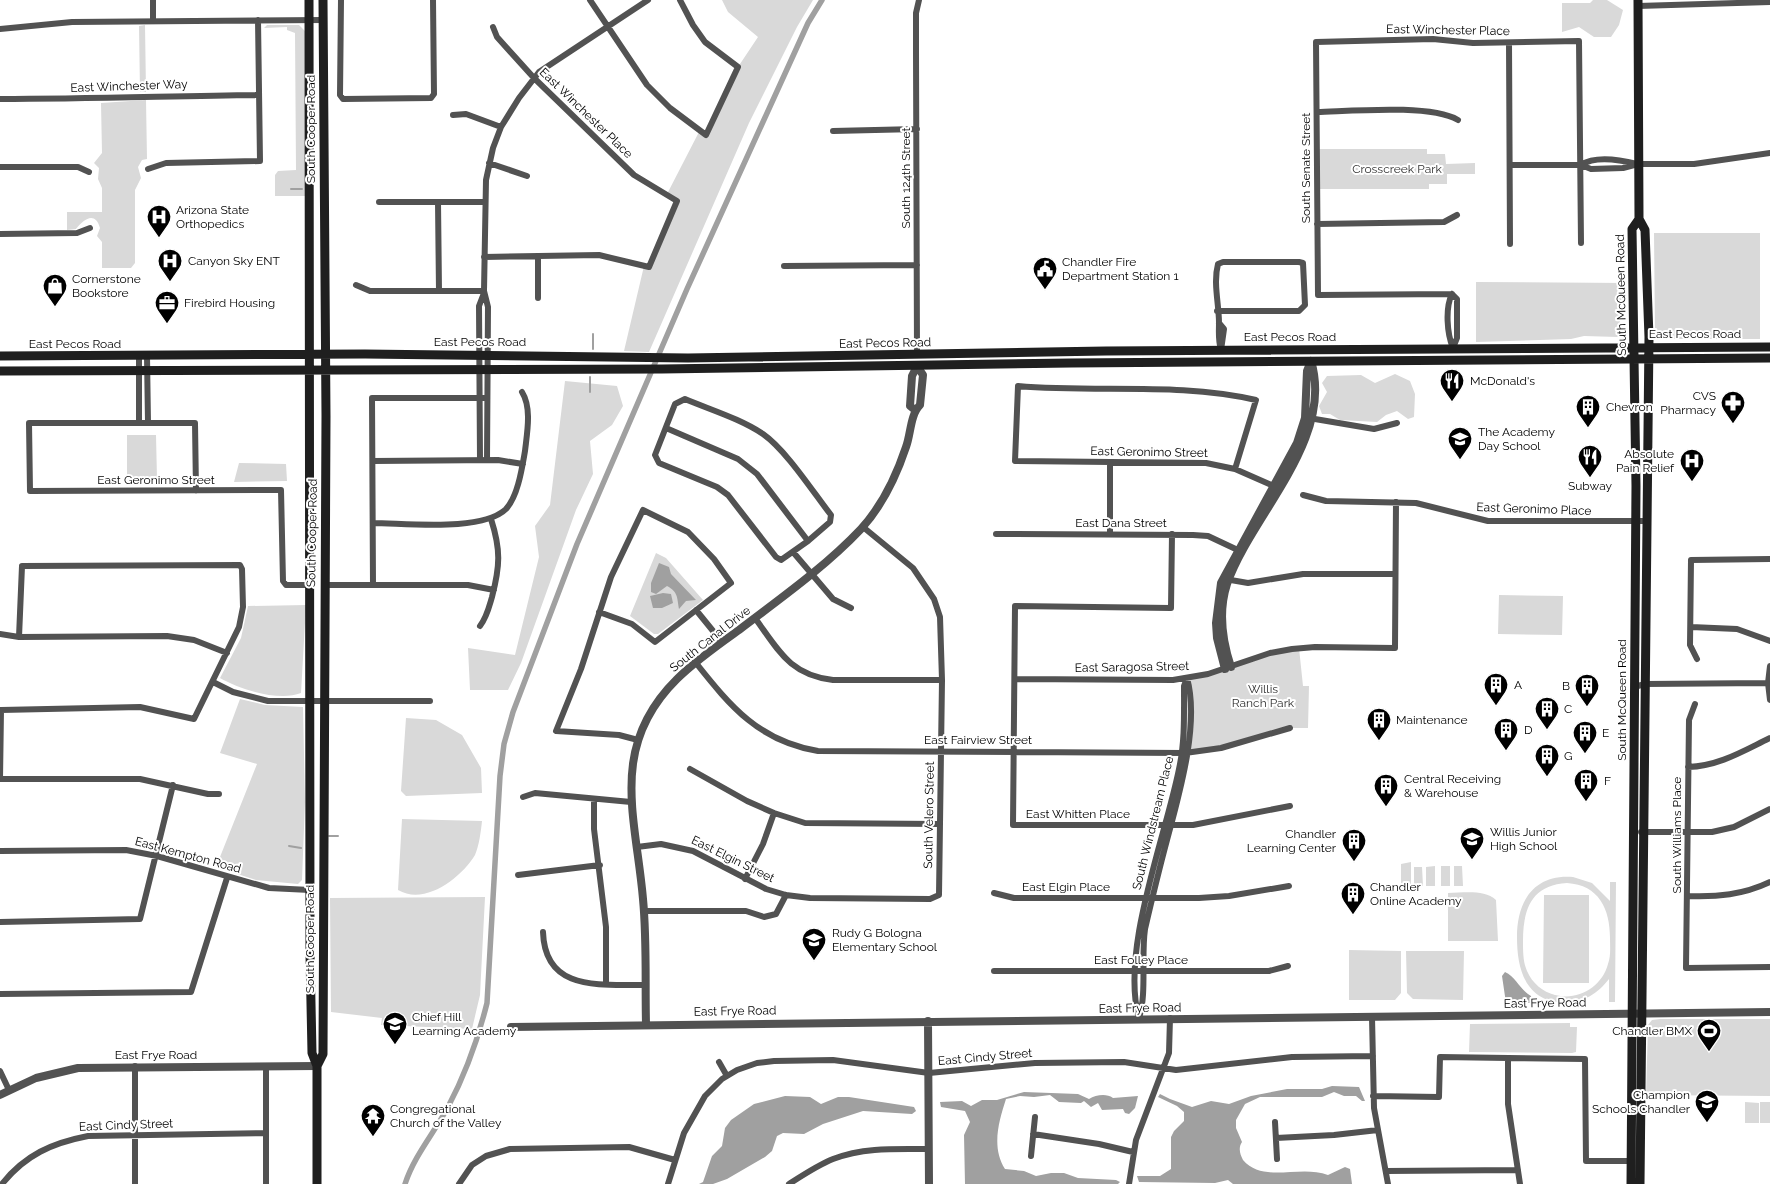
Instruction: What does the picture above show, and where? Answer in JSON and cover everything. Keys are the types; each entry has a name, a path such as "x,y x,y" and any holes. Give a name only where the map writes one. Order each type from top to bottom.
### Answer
{"main road":[{"name":"South Cooper Road","path":"309,0 310,890 312,1053 317,1066 317,1184"},
{"name":"South Cooper Road","path":"317,1066 323,1054 325,354 323,0"},
{"name":"South McQueen Road","path":"1637,1013 1645,832 1649,360 1645,230 1640,219 1638,164 1638,3"},
{"name":"South McQueen Road","path":"1640,219 1632,229 1636,522 1633,832 1637,1013 1636,1162 1640,1184"},
{"name":"East Pecos Road","path":"0,356 325,354 667,358 1106,351 1770,346"},
{"path":"1754,347 1754,358"},
{"path":"1480,348 1480,361"},
{"path":"1311,349 1311,361"},
{"path":"1221,350 1221,362"},
{"path":"1106,351 1107,363"},
{"path":"917,355 917,366"},
{"name":"East Pecos Road","path":"0,371 482,368 662,369 1107,363 1770,358"},
{"path":"1635,441 1641,444 1641,467 1647,481"},
{"path":"310,890 323,890"},
{"path":"311,1020 323,1020"},
{"name":"South McQueen Road","path":"1631,1184 1636,1162"}],"street":[{"path":"153,0 153,20"},
{"path":"341,0 340,95 343,99 431,98 434,94 433,0"},
{"path":"590,0 647,86 670,108 706,134 738,67 705,42 693,25 680,0"},
{"path":"483,460 482,368 488,307 484,291 484,202 489,163 501,127 534,78 553,61 648,0"},
{"name":"South 124th Street","path":"917,355 916,12 919,0"},
{"path":"1638,3 1770,2"},
{"path":"148,169 166,163 260,161 258,20"},
{"path":"0,29 72,22 323,20"},
{"name":"East Winchester Place","path":"493,27 496,37 534,78 634,175 677,201 649,267 599,255 538,256"},
{"name":"East Winchester Place","path":"1316,42 1433,39 1473,43 1578,41 1581,164"},
{"name":"South Senate Street","path":"1316,42 1318,295 1452,294 1449,300 1449,336 1452,348"},
{"path":"1508,43 1510,244"},
{"name":"East Winchester Way","path":"0,99 106,99 138,96 259,95"},
{"path":"1317,112 1391,111 1446,113 1458,120"},
{"path":"453,115 466,114 501,127"},
{"path":"833,131 917,129"},
{"path":"1510,165 1581,164 1591,169 1622,168 1638,164 1694,164 1770,153"},
{"path":"489,163 527,176"},
{"path":"1581,164 1581,243"},
{"path":"0,167 78,167 89,172"},
{"path":"379,202 484,202"},
{"path":"438,202 439,291"},
{"path":"1317,224 1444,222 1457,215"},
{"path":"0,234 78,233 90,228"},
{"path":"484,257 538,256 538,298"},
{"path":"1217,311 1299,311 1303,309 1306,299 1303,264 1299,262 1223,262 1218,264 1217,311 1224,329 1221,350"},
{"path":"784,266 917,265"},
{"path":"356,285 370,291 484,291"},
{"path":"143,356 139,396 139,423 195,423 196,491"},
{"path":"1228,668 1222,623 1226,579 1276,487 1302,445 1314,374 1311,361"},
{"name":"South Canal Drive","path":"646,1024 644,911 631,802 631,777 638,740 646,720 678,678 812,574 842,549 863,527 878,507 896,474 907,445 915,410 910,406 912,376 917,366"},
{"path":"143,370 148,395 148,423"},
{"name":"East Geronimo Street","path":"1234,469 1256,400 1203,390 1049,389 1018,386 1015,461 1206,463 1234,469 1276,487"},
{"path":"373,523 468,524 491,519 506,508 513,498 523,464 528,428 526,398 522,392"},
{"path":"139,396 148,395"},
{"path":"373,585 372,398 482,398"},
{"path":"685,400 751,427 765,435 779,449 831,518 830,522 808,541 781,560 776,557 728,495 717,488 659,463 655,454 666,428 675,404 685,400"},
{"path":"139,404 148,404"},
{"path":"1308,418 1374,429 1397,423"},
{"name":"East Geronimo Street","path":"139,423 29,423 30,491 281,490 282,573 286,585 310,585"},
{"path":"666,428 738,459 747,465 808,541"},
{"path":"372,460 483,460 523,464"},
{"path":"1110,462 1110,534"},
{"name":"East Geronimo Place","path":"1303,495 1326,500 1427,505 1472,519 1488,521 1647,522"},
{"path":"1226,579 1248,583 1303,574 1395,574 1396,502"},
{"path":"599,612 632,624 655,642 731,583 714,559 688,532 643,510 611,577 599,612 581,669 556,731 619,735 638,740"},
{"path":"480,626 486,618 500,564 498,540 491,519"},
{"name":"South Velero Street","path":"863,527 913,568 934,599 940,618 942,680 939,895"},
{"name":"East Dana Street","path":"996,534 1172,534 1208,536 1240,551"},
{"path":"1014,751 1015,606 1172,608 1172,534"},
{"path":"793,552 833,598 851,608"},
{"path":"1697,658 1690,645 1691,560 1770,559"},
{"path":"19,637 22,566 240,565 242,570 243,607 239,627 194,719 140,708 1,710 0,779 140,779 208,794 219,794"},
{"name":"East Saragosa Street","path":"1015,679 1187,678 1228,668 1270,653 1292,649 1315,647 1395,648 1395,574"},
{"path":"324,585 468,585 494,590"},
{"path":"696,610 722,642"},
{"path":"755,618 788,661 800,671 818,678 833,680 942,680"},
{"path":"1691,628 1737,629 1770,642"},
{"path":"0,634 19,637 166,636 194,640 227,654"},
{"name":"East Fairview Street","path":"696,663 728,703 744,718 780,741 798,748 818,752 1014,751 1185,753 1221,748 1290,728"},
{"path":"1770,666 1768,683 1770,700"},
{"name":"South Windstream Place","path":"1139,1019 1136,1006 1139,971 1138,937 1150,898 1168,825 1184,775 1190,710 1187,678"},
{"path":"213,682 234,692 260,700 430,700"},
{"path":"1634,687 1645,684 1768,683"},
{"name":"South Williams Place","path":"1695,704 1689,720 1686,968 1770,967"},
{"path":"1688,767 1706,766 1719,762 1770,738"},
{"name":"East Whitten Place","path":"1014,751 1013,825 1168,825 1210,823 1290,806"},
{"path":"690,769 747,801 774,813 805,823 830,825 940,824"},
{"path":"0,922 140,919 173,785"},
{"path":"524,797 534,793 631,802"},
{"path":"594,799 594,829 600,864 606,926 606,984"},
{"path":"1633,832 1712,832 1734,826 1770,809"},
{"path":"745,879 763,844 774,813"},
{"name":"East Elgin Street","path":"637,848 661,844 681,847 711,859 766,889 786,895 810,898 930,900 939,895"},
{"name":"East Kempton Road","path":"0,851 126,850 157,856 227,878 269,888 310,890"},
{"path":"518,875 600,864"},
{"path":"0,994 192,992 227,878"},
{"path":"1688,896 1726,896 1742,893 1770,882"},
{"name":"East Elgin Place","path":"994,893 1014,898 1150,898 1229,896 1289,886"},
{"path":"644,911 746,911 764,917 776,914 786,895"},
{"path":"543,932 544,951 552,964 568,977 583,984 646,985"},
{"name":"East Folley Place","path":"994,971 1269,971 1288,966"},
{"name":"East Frye Road","path":"511,1027 1770,1012"},
{"path":"1372,1017 1373,1096 1388,1184"},
{"path":"1129,1184 1133,1152 1142,1120 1169,1053 1170,1018"},
{"path":"928,1021 929,1184"},
{"name":"East Cindy Street","path":"668,1184 675,1160 695,1111 705,1096 727,1076 757,1063 774,1060 833,1060 929,1073 1035,1063 1124,1062 1189,1070 1292,1057 1373,1056"},
{"path":"1373,1096 1439,1097 1440,1057 1585,1058 1586,1161 1636,1162"},
{"path":"1508,1058 1508,1104 1520,1184"},
{"path":"719,1062 727,1076"},
{"path":"135,1066 135,1184"},
{"path":"266,1066 266,1184"},
{"name":"East Frye Road","path":"0,1095 62,1070 85,1067 317,1066"},
{"path":"0,1071 9,1090"},
{"path":"1031,1156 1035,1117"},
{"path":"1275,1122 1277,1159"},
{"path":"1276,1138 1334,1135 1378,1130"},
{"name":"East Cindy Street","path":"2,1184 24,1160 64,1140 88,1136 135,1134 266,1133"},
{"path":"1033,1134 1099,1144 1133,1152"},
{"path":"459,1184 472,1165 486,1156 510,1149 629,1147 675,1160"},
{"path":"789,1184 834,1158 874,1149 929,1149"},
{"path":"1386,1171 1518,1170"}],"green space":[{"path":"722,0 813,0 797,27 749,123 649,352 624,351 644,266 648,267 677,201 666,196 700,130 706,134 738,67 758,37 728,12"},
{"path":"1593,0 1607,0 1623,10 1619,25 1611,37 1594,37 1579,27 1562,32 1562,3 1590,3"},
{"path":"145,25 146,92 140,92 139,26"},
{"path":"267,25 299,25 305,31 305,196 275,196 275,175 278,171 296,170 295,33 287,30 287,27 264,28"},
{"path":"146,100 147,159 142,160 138,167 141,178 135,190 135,263 131,268 102,268 102,242 97,236 100,228 98,223 89,218 76,229 67,230 67,212 102,212 102,188 98,179 99,168 94,163 102,153 101,103"},
{"name":"Crosscreek Park","path":"1318,149 1427,149 1427,154 1445,154 1446,164 1475,163 1475,174 1447,174 1447,184 1429,184 1429,189 1318,189"},
{"path":"1654,233 1760,233 1760,339 1661,339 1655,332"},
{"path":"1476,282 1625,283 1618,337 1584,336 1571,339 1476,342"},
{"path":"1395,374 1410,381 1415,394 1414,417 1408,419 1397,411 1386,415 1377,422 1340,420 1330,414 1322,414 1319,406 1327,392 1322,383 1327,376 1361,375 1375,383"},
{"path":"565,381 617,386 623,406 612,425 590,441 593,474 576,510 521,663 508,690 470,690 468,648 515,655 539,557 535,526 550,505"},
{"path":"127,435 156,435 157,479 127,479"},
{"path":"239,463 286,464 287,481 234,482"},
{"path":"656,553 666,558 703,600 658,634 654,634 630,616"},
{"path":"1499,595 1563,596 1562,635 1498,634"},
{"path":"306,605 301,693 282,696 259,693 220,678 241,638 248,606"},
{"name":"Willis Ranch Park","path":"1299,648 1303,686 1309,686 1308,728 1290,728 1221,748 1185,753 1187,678"},
{"path":"240,699 265,705 303,707 305,802 302,880 298,884 256,880 216,867 257,764 220,753"},
{"path":"406,718 436,720 462,735 481,768 482,793 406,796 401,791"},
{"path":"402,819 482,821 475,855 469,864 452,880 431,892 419,895 408,894 398,890"},
{"path":"1411,862 1411,891 1401,891 1401,864"},
{"path":"1435,866 1435,886 1426,886 1426,867"},
{"path":"1441,866 1450,866 1450,886 1441,886"},
{"path":"1454,866 1462,866 1463,886 1454,886"},
{"path":"1414,867 1422,867 1423,886 1414,886"},
{"path":"1559,877 1573,877 1592,883 1610,901 1610,882 1616,882 1615,1002 1609,1002 1609,979 1590,996 1571,1003 1551,1001 1540,996 1532,990 1526,981 1517,949 1520,912 1530,892 1538,885","holes":["1567,883 1587,888 1595,894 1605,908 1609,927 1609,961 1600,979 1588,990 1572,996 1555,995 1546,992 1538,986 1527,971 1523,953 1525,919 1527,910 1537,894 1555,885"]},
{"path":"1448,893 1486,894 1496,900 1498,941 1448,941"},
{"path":"1544,895 1589,895 1589,983 1543,983"},
{"path":"485,897 480,995 472,1029 381,1025 382,1018 331,1012 330,898"},
{"path":"1349,950 1401,951 1401,993 1395,1000 1349,1000"},
{"path":"1406,951 1464,951 1463,1000 1413,999 1407,993"},
{"name":"Chandler BMX","path":"1770,1019 1770,1096 1646,1095 1648,1025 1652,1020"},
{"path":"1570,1023 1570,1027 1577,1027 1576,1052 1469,1052 1470,1024"},
{"path":"1745,1102 1759,1103 1759,1123 1745,1123"},
{"path":"1760,1102 1770,1102 1770,1123 1760,1123"}],"shaded area":[{"path":"659,563 669,567 671,574 696,600 686,601 679,609 677,598 671,588 667,586 656,594 651,592 651,583"},
{"path":"663,593 671,594 673,603 662,608 653,608 650,596"},
{"path":"1505,972 1531,996 1532,1003 1506,1003 1502,976"},
{"path":"1332,1086 1359,1087 1365,1101 1356,1096 1344,1096 1334,1092 1322,1097 1260,1097 1245,1104 1236,1120 1236,1128 1242,1142 1240,1153 1243,1160 1251,1167 1261,1171 1305,1171 1328,1175 1345,1167 1350,1169 1352,1184 1233,1184 1228,1180 1215,1183 1139,1182 1137,1176 1160,1176 1171,1169 1171,1137 1184,1121 1184,1112 1177,1106 1158,1097 1160,1094 1192,1107 1211,1101 1229,1104 1251,1096 1287,1089 1322,1089"},
{"path":"1024,1092 1078,1094 1089,1099 1101,1095 1113,1098 1138,1096 1135,1108 1129,1114 1125,1113 1123,1109 1102,1110 1098,1103 1091,1107 1084,1101 1081,1103 1059,1102 1050,1095 1020,1096 1006,1099 999,1125 998,1152 1005,1169 1024,1171 1036,1176 1064,1173 1078,1178 1116,1180 1120,1182 1118,1184 965,1184 964,1135 970,1122 965,1111 941,1107 940,1102 962,1101 971,1106 982,1100 997,1100"},
{"path":"785,1096 810,1097 821,1104 838,1097 849,1097 914,1107 916,1111 912,1114 863,1111 823,1124 804,1134 783,1133 777,1136 772,1151 765,1157 727,1179 713,1184 699,1184 703,1182 712,1156 722,1146 725,1128 731,1120 754,1104"}],"waterway":[{"path":"405,1184 419,1154 443,1117 460,1082 480,1030 487,1003 500,776 504,744 513,712 577,544 687,289 808,23 822,0"},
{"path":"291,189 302,189"},
{"path":"593,334 593,349"},
{"path":"590,377 590,392"},
{"path":"329,836 338,836"},
{"path":"289,846 301,848"}],"place":[{"name":"Arizona State Orthopedics","path":"159,238"},
{"name":"Canyon Sky ENT","path":"170,282"},
{"name":"Chandler Fire Department Station 1","path":"1045,290"},
{"name":"Cornerstone Bookstore","path":"55,307"},
{"name":"Firebird Housing","path":"167,324"},
{"name":"McDonald's","path":"1452,402"},
{"name":"CVS Pharmacy","path":"1733,424"},
{"name":"Chevron","path":"1588,428"},
{"name":"The Academy Day School","path":"1460,460"},
{"name":"Subway","path":"1590,478"},
{"name":"Absolute Pain Relief","path":"1692,482"},
{"name":"A","path":"1496,706"},
{"name":"B","path":"1587,707"},
{"name":"C","path":"1547,730"},
{"name":"Maintenance","path":"1379,741"},
{"name":"D","path":"1506,751"},
{"name":"E","path":"1585,754"},
{"name":"G","path":"1547,777"},
{"name":"F","path":"1586,802"},
{"name":"Central Receiving & Warehouse","path":"1386,807"},
{"name":"Willis Junior High School","path":"1472,860"},
{"name":"Chandler Learning Center","path":"1354,862"},
{"name":"Chandler Online Academy","path":"1353,915"},
{"name":"Rudy G Bologna Elementary School","path":"814,961"},
{"name":"Chief Hill Learning Academy","path":"395,1045"},
{"name":"Chandler BMX","path":"1709,1052"},
{"name":"Champion Schools Chandler","path":"1707,1123"},
{"name":"Congregational Church of the Valley","path":"373,1137"}]}
